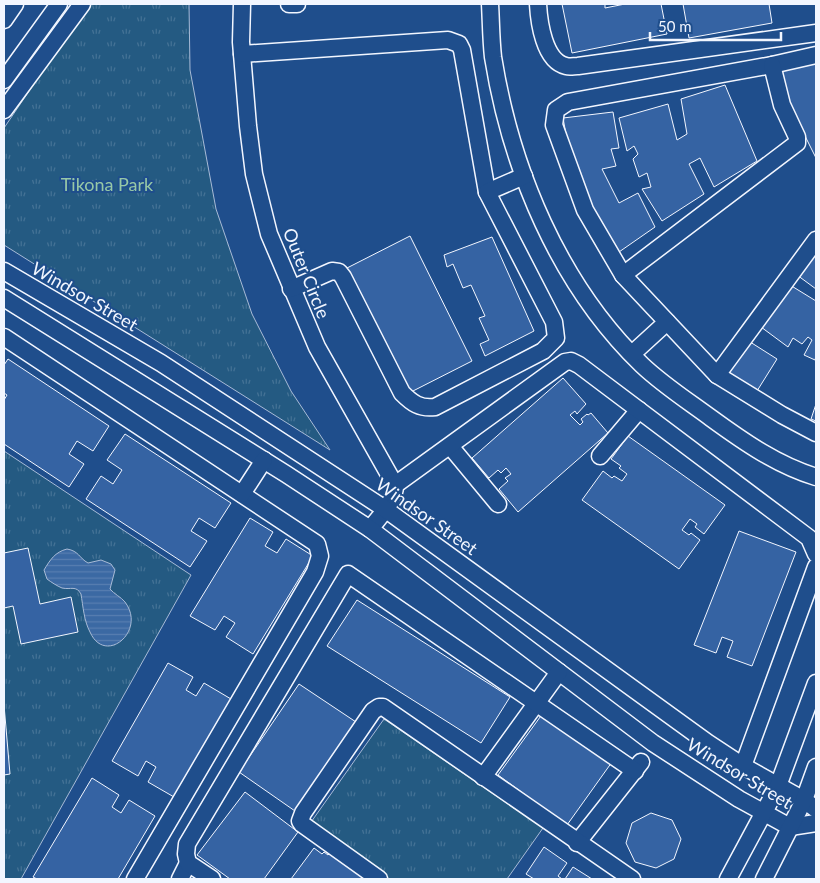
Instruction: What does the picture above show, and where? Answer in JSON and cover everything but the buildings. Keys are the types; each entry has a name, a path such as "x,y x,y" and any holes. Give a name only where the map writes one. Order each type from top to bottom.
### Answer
{"street":[{"path":"4,20 15,4"},
{"path":"4,80 59,4"},
{"path":"4,110 82,4"},
{"name":"Outer Circle","path":"242,4 242,54 254,174 269,234 317,347 395,485"},
{"path":"289,4 297,4"},
{"path":"490,4 493,55 505,116 524,176 544,223 568,270 599,316 632,354 669,388 741,439 778,462 816,477"},
{"path":"538,4 548,51 565,66 578,66 816,33"},
{"path":"242,54 448,40 459,44 462,50 488,192 554,322 556,338 543,351 434,407 419,407 402,393 339,272 332,271 291,289"},
{"path":"816,54 772,65 568,102 556,110 554,125 585,210 622,276 717,375 782,416 816,433"},
{"path":"622,276 797,144 798,137 782,105 772,65"},
{"path":"488,192 524,176"},
{"path":"717,375 816,240"},
{"name":"Windsor Street","path":"4,271 161,363 385,509 692,732 743,766 810,805"},
{"name":"Windsor Street","path":"4,298 264,460 370,529 653,743 764,813 790,827 816,823"},
{"path":"632,354 667,322"},
{"path":"4,336 318,544 320,556 315,572 135,879"},
{"path":"370,529 395,492 395,485 565,362 570,361 579,365 808,538 816,554"},
{"path":"600,456 639,410"},
{"path":"450,446 498,504"},
{"path":"242,494 264,460"},
{"path":"743,766 816,567"},
{"path":"180,879 188,863 186,854 187,844 348,574 537,703 638,766 577,843"},
{"path":"483,777 559,672"},
{"path":"728,879 778,786 816,683"},
{"path":"380,879 300,821 303,813 373,711 383,707 577,843 614,874 632,879"},
{"path":"764,879 790,827 810,805 816,767"},
{"path":"188,863 212,879"}],"green space":[{"name":"Tikona Park","path":"88,4 189,4 190,70 216,209 252,314 291,391 330,450 4,245 4,128"},
{"path":"4,451 191,575 21,879 4,879"},
{"path":"384,719 543,828 507,879 385,879 309,825"}],"shaded area":[{"path":"67,549 77,553 88,563 101,560 111,564 115,570 110,589 125,602 130,613 131,624 128,633 121,641 105,646 97,642 88,628 79,591 62,588 47,579 44,570 48,563 56,554"}]}
